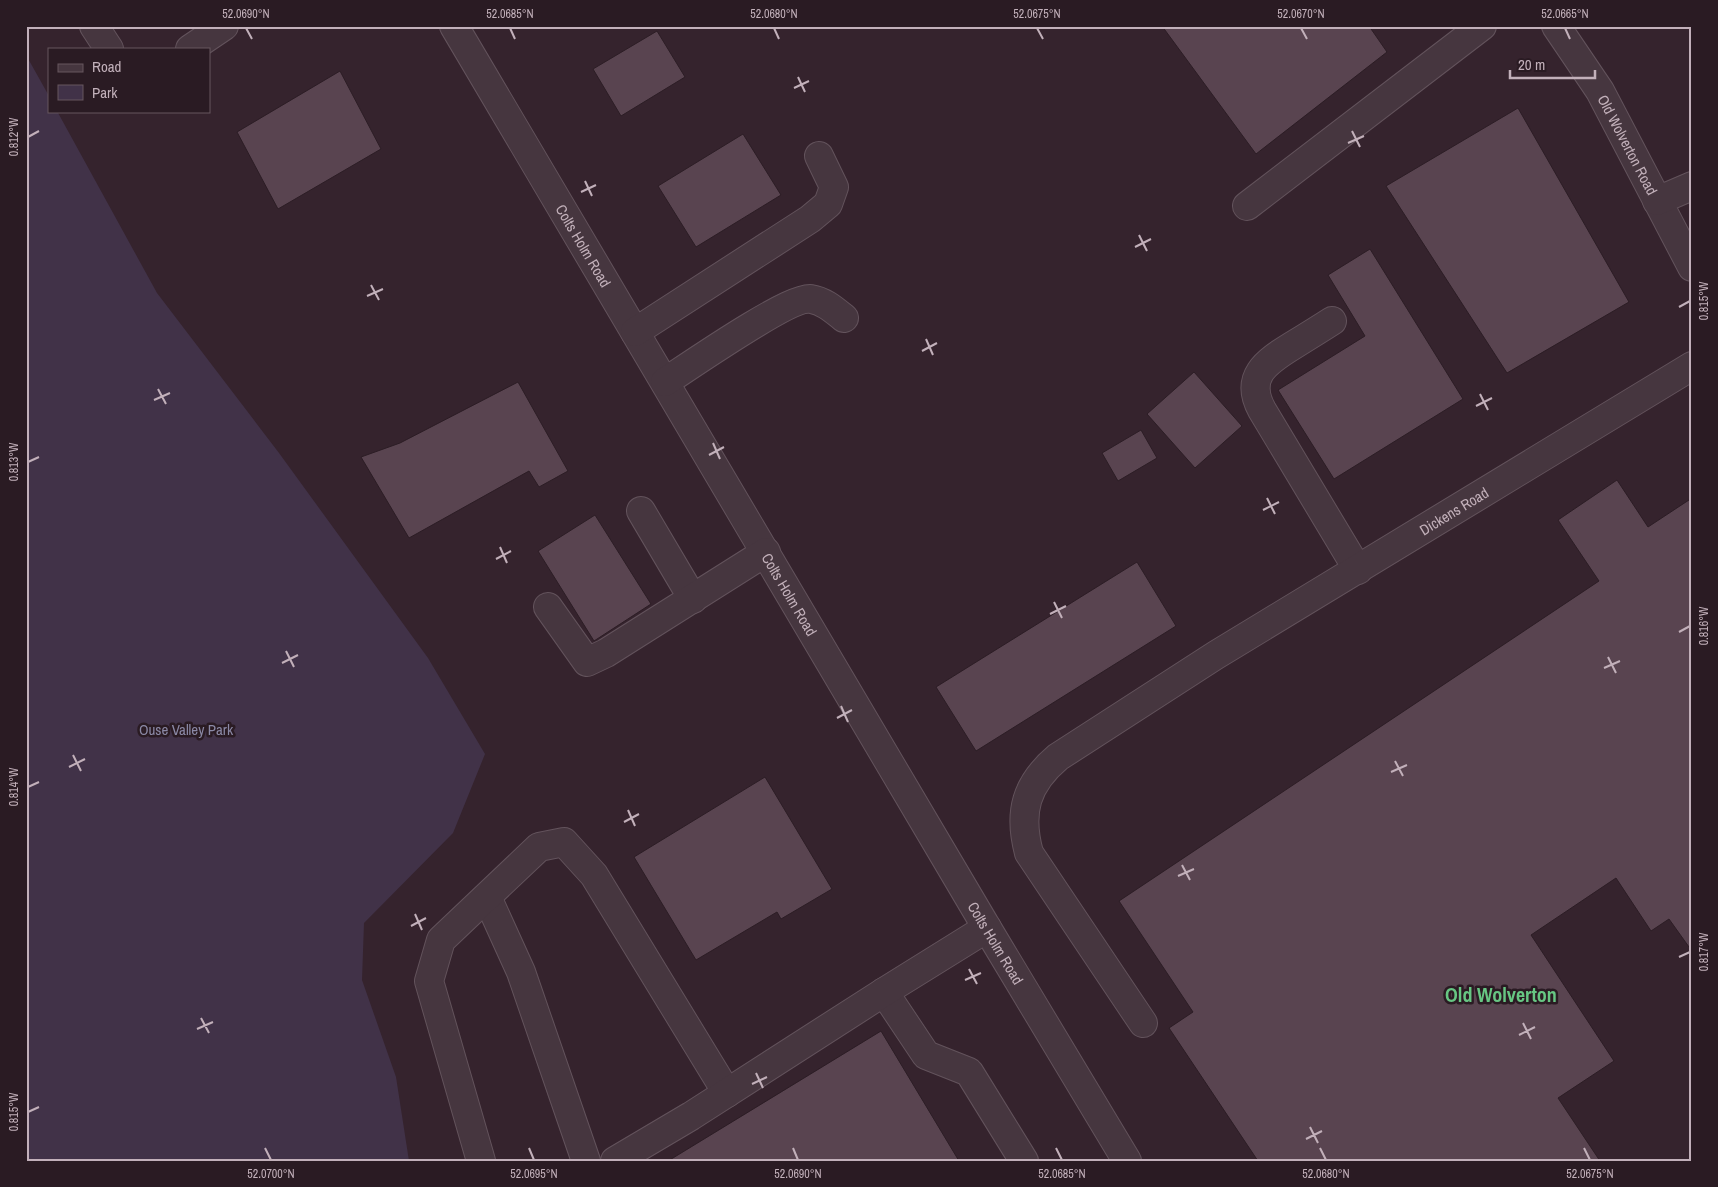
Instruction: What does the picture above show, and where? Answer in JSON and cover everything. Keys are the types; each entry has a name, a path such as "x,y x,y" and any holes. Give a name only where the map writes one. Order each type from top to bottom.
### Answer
{"street":[{"path":"94,26 108,48"},
{"path":"191,48 224,26"},
{"name":"Colts Holm Road","path":"454,26 987,928 1128,1161"},
{"path":"1246,206 1482,26"},
{"name":"Old Wolverton Road","path":"1556,26 1600,91 1692,266"},
{"path":"635,332 810,219 828,204 834,187 819,156"},
{"path":"1657,201 1692,186"},
{"path":"665,382 765,318 789,305 809,299 825,303 844,318"},
{"path":"1332,322 1264,366 1256,382 1255,392 1262,410 1358,570"},
{"name":"Dickens Road","path":"1143,1023 1029,852 1024,828 1026,802 1038,777 1058,757 1216,656 1692,366"},
{"path":"641,511 693,599"},
{"path":"548,607 587,662 606,653 766,552"},
{"path":"481,1161 429,981 441,940 539,847 564,842 594,875 727,1093"},
{"path":"486,897 521,972 586,1161"},
{"path":"615,1161 727,1093 987,928"},
{"path":"884,992 926,1055 969,1072 1024,1161"}],"green space":[{"name":"Ouse Valley Park","path":"26,55 48,94 48,112 58,112 157,293 279,453 428,658 485,754 453,833 364,923 362,980 396,1077 409,1161 26,1161"}],"building":[{"path":"1162,26 1369,26 1387,52 1256,154"},
{"path":"657,31 685,77 621,116 593,69"},
{"path":"340,71 381,149 278,209 237,132"},
{"path":"1518,108 1629,302 1507,373 1386,186"},
{"path":"743,134 781,195 696,247 658,186"},
{"path":"1370,249 1463,399 1334,479 1278,390 1365,336 1328,275"},
{"path":"1194,372 1242,426 1195,468 1147,414"},
{"path":"518,382 568,471 539,487 529,471 409,538 361,457 400,443"},
{"path":"1141,430 1157,458 1118,481 1102,453"},
{"path":"1617,480 1648,527 1692,498 1692,945 1689,947 1669,919 1651,931 1616,878 1531,935 1614,1061 1558,1098 1600,1161 1258,1161 1169,1028 1193,1012 1119,901 1599,581 1558,520"},
{"path":"595,515 651,604 594,641 538,551"},
{"path":"1137,562 1176,626 976,751 936,687"},
{"path":"765,777 832,889 781,919 777,912 696,960 634,857"},
{"path":"881,1031 959,1161 668,1161"}],"district":[{"name":"Old Wolverton","path":"1501,994"}]}
